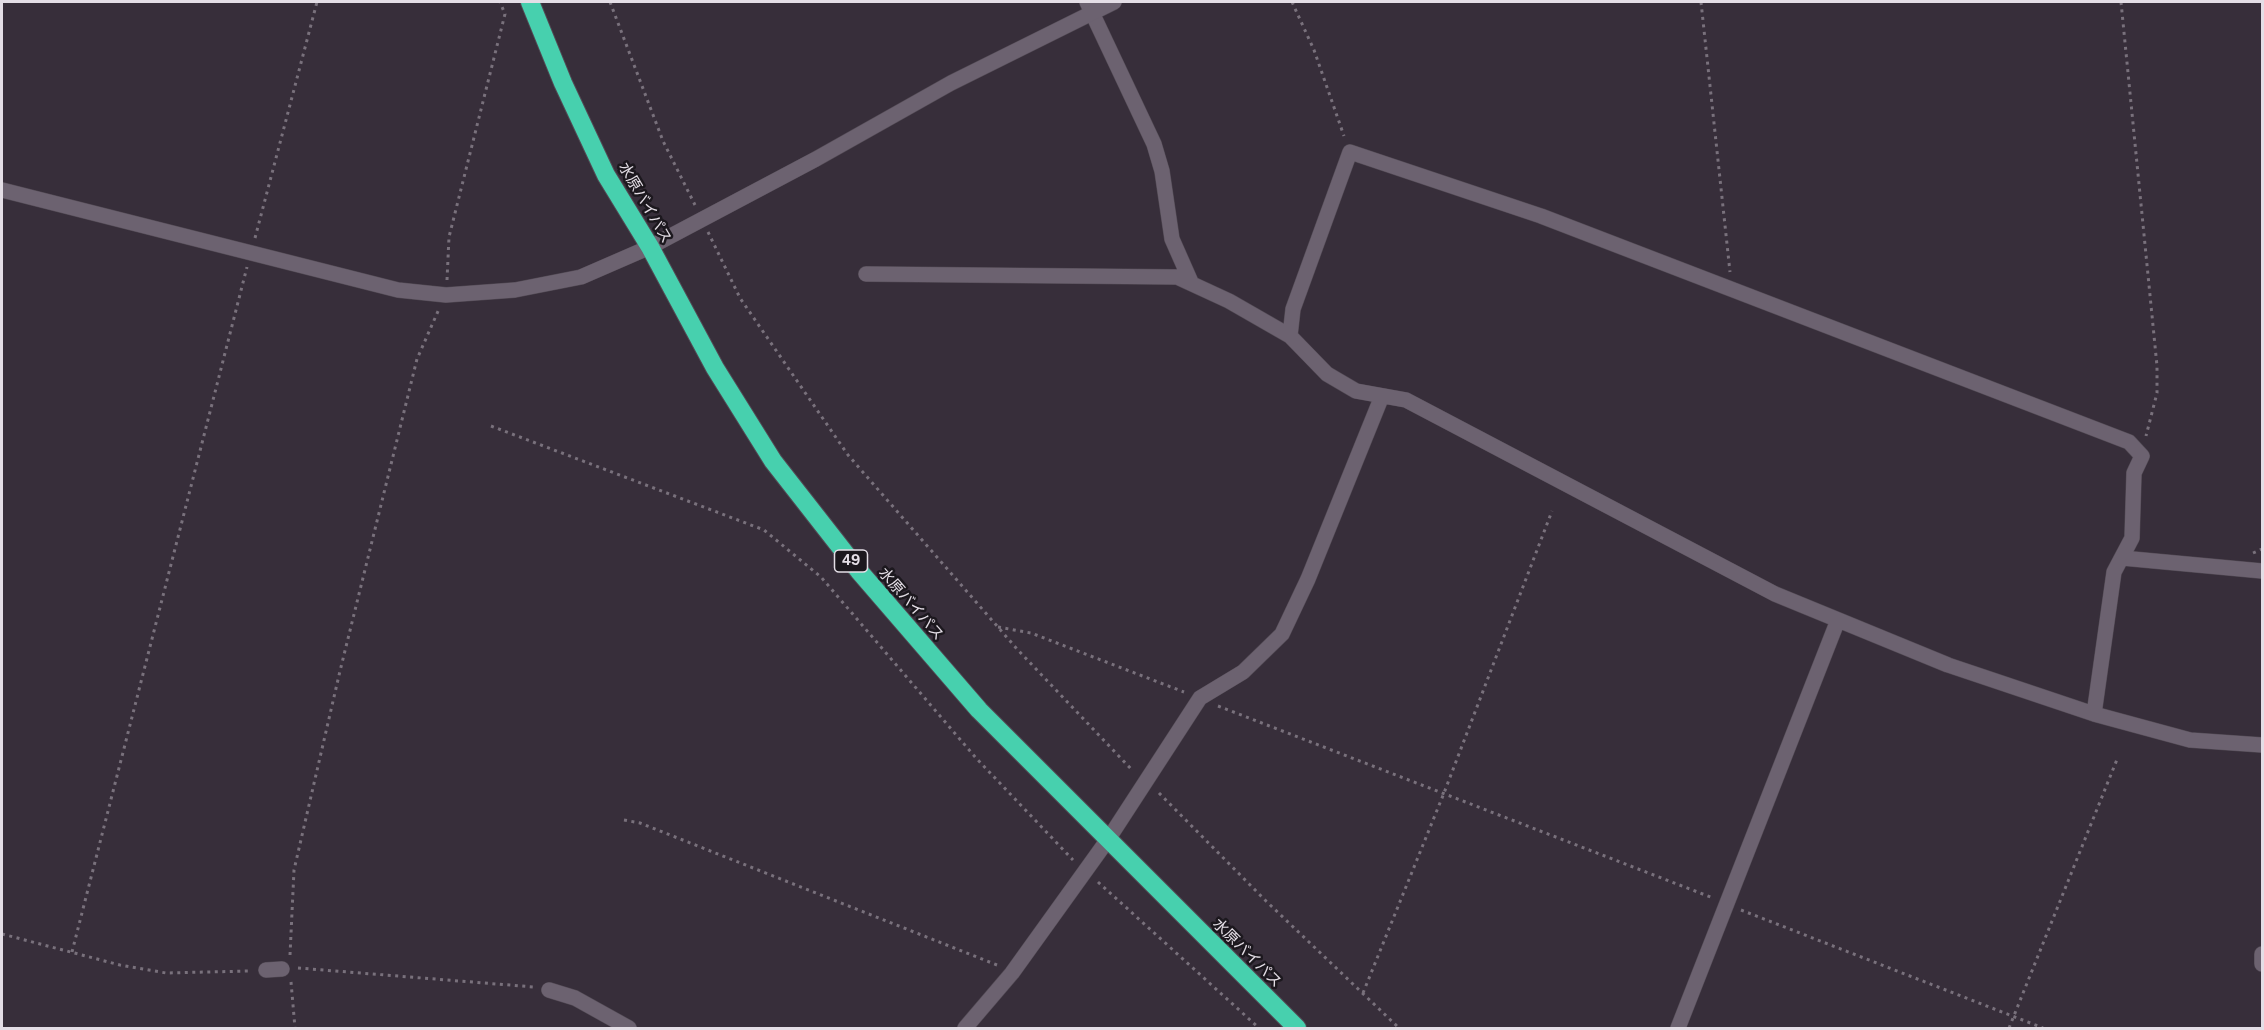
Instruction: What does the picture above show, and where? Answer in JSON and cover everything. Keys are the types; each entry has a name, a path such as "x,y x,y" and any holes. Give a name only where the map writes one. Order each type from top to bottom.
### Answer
{"highway":[{"name":"水原バイパス","path":"530,2 563,83 606,175 650,247 715,368 773,461 859,571 979,710 1297,1029"}],"street":[{"path":"2,190 250,255 412,292 439,294 515,291 581,277 650,247 816,159 1090,6 1113,2"},
{"path":"1090,6 1154,144 1162,171 1172,239 1191,282"},
{"path":"1290,336 1293,309 1350,152 1541,216 1727,288 1758,297 2129,442 2142,456 2134,473 2132,538 2114,572 2094,714"},
{"path":"866,274 1177,277 1229,301 1290,336 1327,374 1356,391 1406,400 1775,594 1948,665 2094,714 2190,740 2262,745"},
{"path":"965,1029 1012,973 1109,838 1200,698 1243,672 1282,634 1308,579 1382,396"},
{"path":"2122,558 2262,571"},
{"path":"1678,1029 1729,904 1838,620"},
{"path":"2262,954 2262,964"},
{"path":"266,970 286,969"},
{"path":"549,990 575,998 629,1029"}],"path":[{"path":"72,952 317,2"},
{"path":"295,1029 286,969 294,870 340,671 417,359 439,294 449,237 505,14 500,2"},
{"path":"610,2 663,141 697,208"},
{"path":"1292,2 1314,50 1350,152"},
{"path":"1701,2 1731,266 1727,288"},
{"path":"2121,2 2157,366 2157,393 2142,456"},
{"path":"706,228 740,298 848,455 999,627 1144,783 1157,791 1399,1029"},
{"path":"491,426 764,530 821,577 976,758 1085,871 1259,1029"},
{"path":"1364,995 1363,992 1444,793 1552,511"},
{"path":"999,627 1030,633 1200,698 2043,1029"},
{"path":"2009,1029 2118,758"},
{"path":"624,820 640,823 785,882 980,956 1012,973"},
{"path":"2,934 166,973 266,970"},
{"path":"286,969 526,986 549,990"}]}
